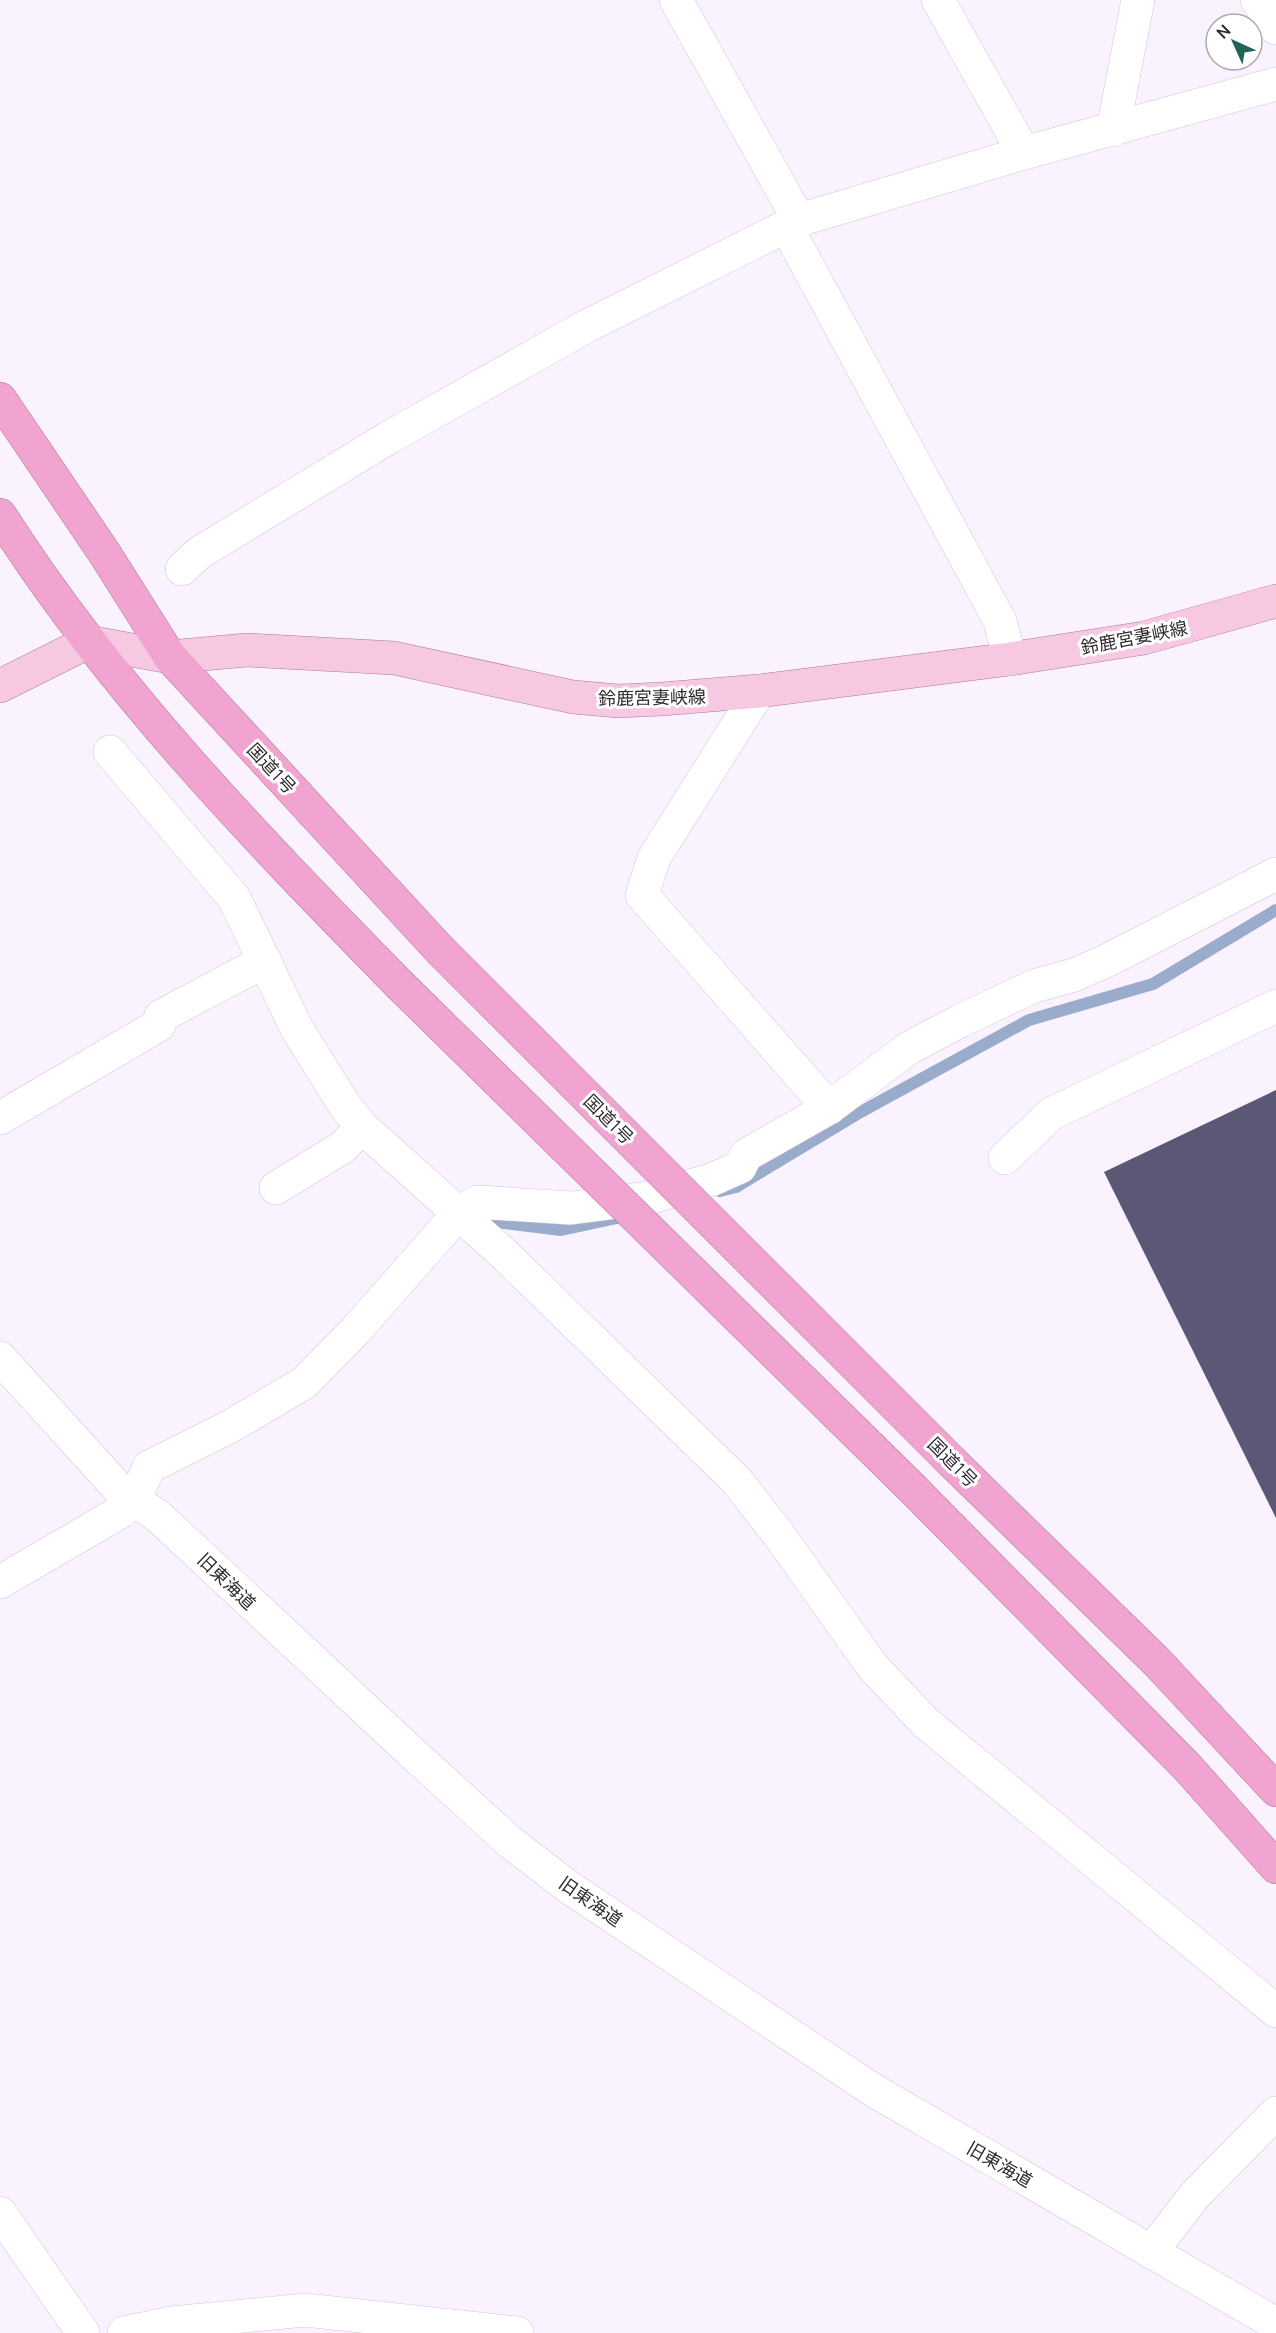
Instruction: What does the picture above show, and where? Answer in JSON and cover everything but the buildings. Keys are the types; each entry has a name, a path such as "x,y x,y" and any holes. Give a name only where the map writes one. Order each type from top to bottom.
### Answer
{"highway":[{"name":"国道1号","path":"0,399 105,554 170,657 441,950 953,1463 1157,1662 1276,1790"},
{"path":"0,515 43,582 88,642 289,872 399,984 913,1489 1189,1769 1276,1867"}],"main road":[{"name":"鈴鹿宮妻峡線","path":"88,642 170,657 247,650 394,658 573,697 618,701 759,691 1010,659 1144,638 1276,602"},
{"path":"0,686 88,642"}],"street":[{"path":"676,0 1000,621 1010,659"},
{"path":"938,0 1024,153"},
{"path":"1113,130 1138,0"},
{"path":"1257,0 1276,28"},
{"path":"182,569 199,553 388,438 587,326 792,223 1024,153 1276,84"},
{"path":"759,691 654,858 642,895 828,1108"},
{"path":"110,752 234,898 297,1029 345,1106 362,1127 505,1256 736,1480 779,1535 873,1667 926,1723 1276,2011"},
{"path":"0,1582 122,1511 135,1498 149,1467 231,1426 304,1383 356,1330 458,1214 477,1202 571,1208 648,1198 711,1180 740,1167 746,1155 828,1108 909,1048 1034,986 1074,975 1106,961 1276,874"},
{"path":"0,1118 159,1025 161,1016 265,961"},
{"path":"1005,1158 1051,1114 1276,1006"},
{"path":"276,1188 343,1147 362,1127"},
{"name":"旧東海道","path":"0,1358 119,1489 135,1498 159,1517 410,1751 536,1862 864,2084 1276,2324"},
{"path":"1151,2252 1195,2194 1276,2113"},
{"path":"0,2213 83,2333"},
{"path":"124,2333 172,2323 305,2310 517,2333"}],"waterway":[{"path":"720,1191 736,1187 857,1114 1029,1020 1153,984 1276,910"},
{"path":"496,1222 561,1230 631,1215"}]}
